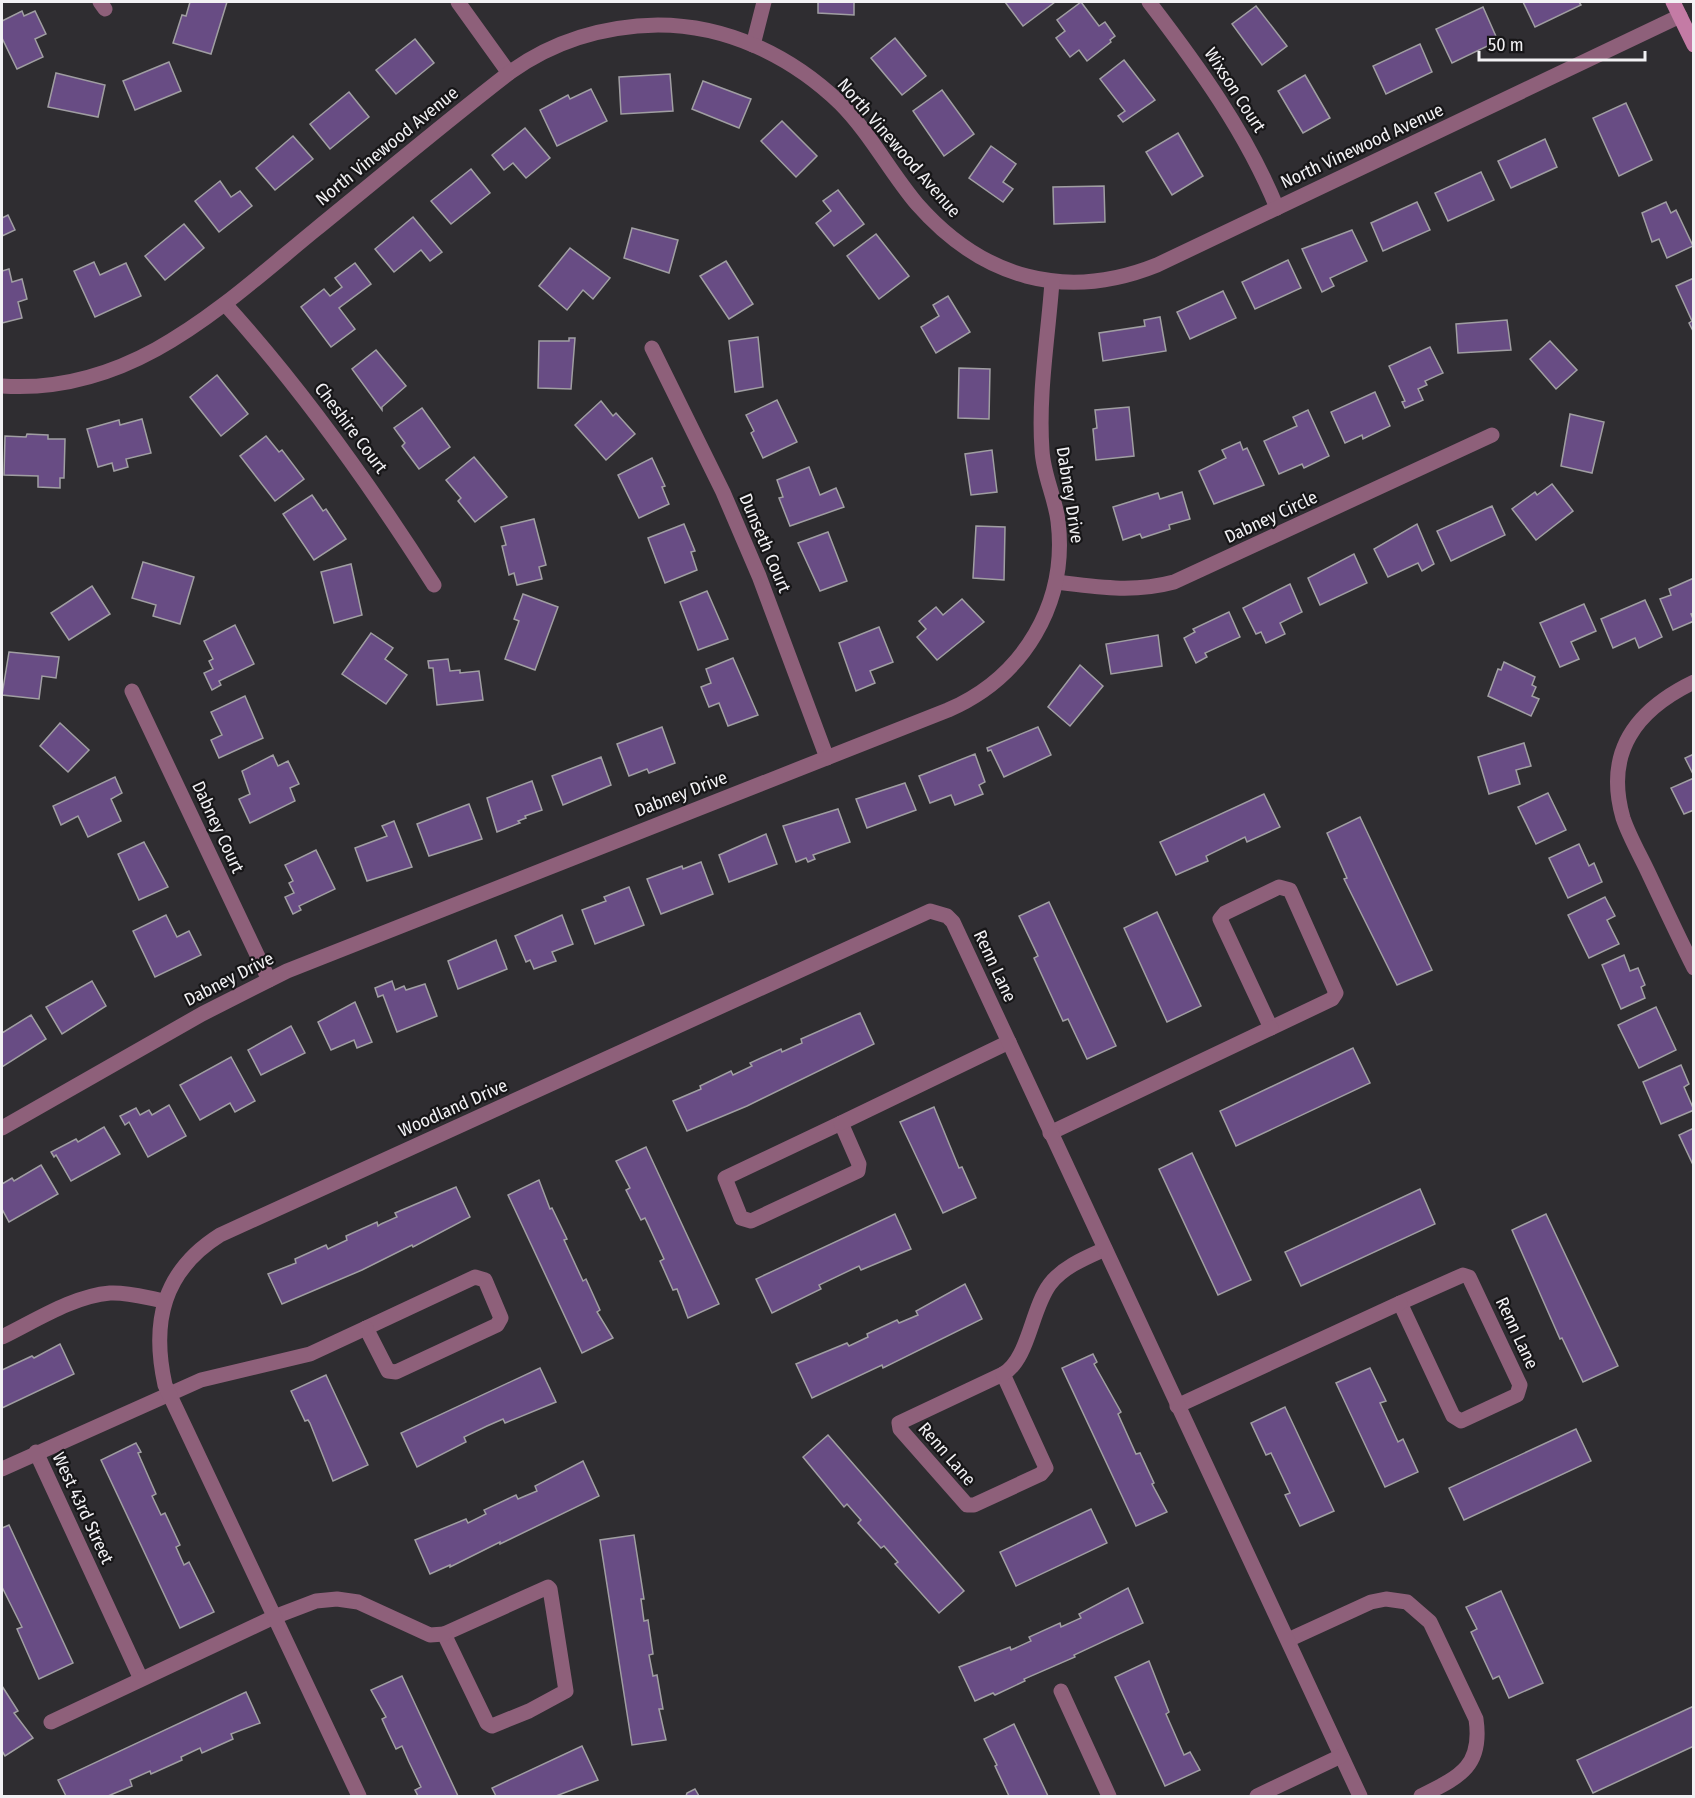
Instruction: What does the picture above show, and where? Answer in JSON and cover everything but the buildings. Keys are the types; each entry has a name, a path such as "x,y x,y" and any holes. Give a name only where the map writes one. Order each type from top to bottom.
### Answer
{"street":[{"path":"458,2 509,73"},
{"path":"753,45 764,2"},
{"name":"Wixson Court","path":"1149,2 1188,53 1236,125 1277,208"},
{"path":"1674,2 1694,45"},
{"name":"North Vinewood Avenue","path":"2,386 63,382 113,369 170,343 225,304 509,73 534,56 572,39 632,26 674,26 704,30 753,45 800,69 840,103 916,203 948,234 989,263 1020,275 1052,282 1106,280 1137,273 1680,16"},
{"name":"Dabney Drive","path":"2,1128 202,1014 269,980 334,951 948,710 993,685 1009,671 1033,639 1048,611 1056,582 1060,548 1058,520 1041,449 1052,282"},
{"name":"Cheshire Court","path":"225,304 287,375 363,476 434,585"},
{"name":"Dunseth Court","path":"652,348 723,492 759,576 827,758"},
{"name":"Dabney Circle","path":"1056,582 1119,590 1137,590 1173,582 1492,435"},
{"path":"1694,682 1669,694 1635,725 1625,744 1617,780 1623,819 1694,968"},
{"name":"Dabney Court","path":"132,691 269,980"},
{"path":"1050,1133 1271,1028 1332,999 1336,993 1290,890 1283,886 1225,912 1220,919 1271,1028"},
{"name":"Woodland Drive","path":"165,1301 183,1267 220,1235 923,912 940,913"},
{"name":"Renn Lane","path":"940,913 953,922 1360,1797"},
{"path":"841,1123 859,1164 858,1171 751,1221 741,1218 725,1178 1009,1042"},
{"name":"Renn Lane","path":"1003,1374 1046,1468 1033,1478 975,1505 967,1505 900,1430 899,1423 1003,1374 1018,1359 1038,1305 1050,1284 1070,1266 1105,1249"},
{"name":"Renn Lane","path":"1177,1406 1400,1303 1462,1275 1469,1277 1520,1385 1519,1393 1464,1420 1456,1419 1400,1303"},
{"name":"West 43rd Street","path":"141,1679 36,1452 211,1376 310,1354 366,1328 478,1276 485,1280 501,1318 497,1325 393,1373 388,1371 366,1328"},
{"path":"2,1337 77,1302 104,1294 126,1293 165,1301 158,1338 159,1357 170,1394 359,1797"},
{"path":"2,1469 36,1452"},
{"path":"51,1722 274,1617 316,1601 346,1599 364,1604 430,1635 444,1634 548,1587 554,1611 566,1691 521,1715 492,1726 487,1723 444,1634"},
{"path":"1288,1640 1377,1600 1407,1602 1426,1616 1476,1719 1479,1737 1476,1752 1467,1768 1453,1779 1421,1797"},
{"path":"1061,1691 1109,1797"},
{"path":"1257,1797 1341,1756"}]}
